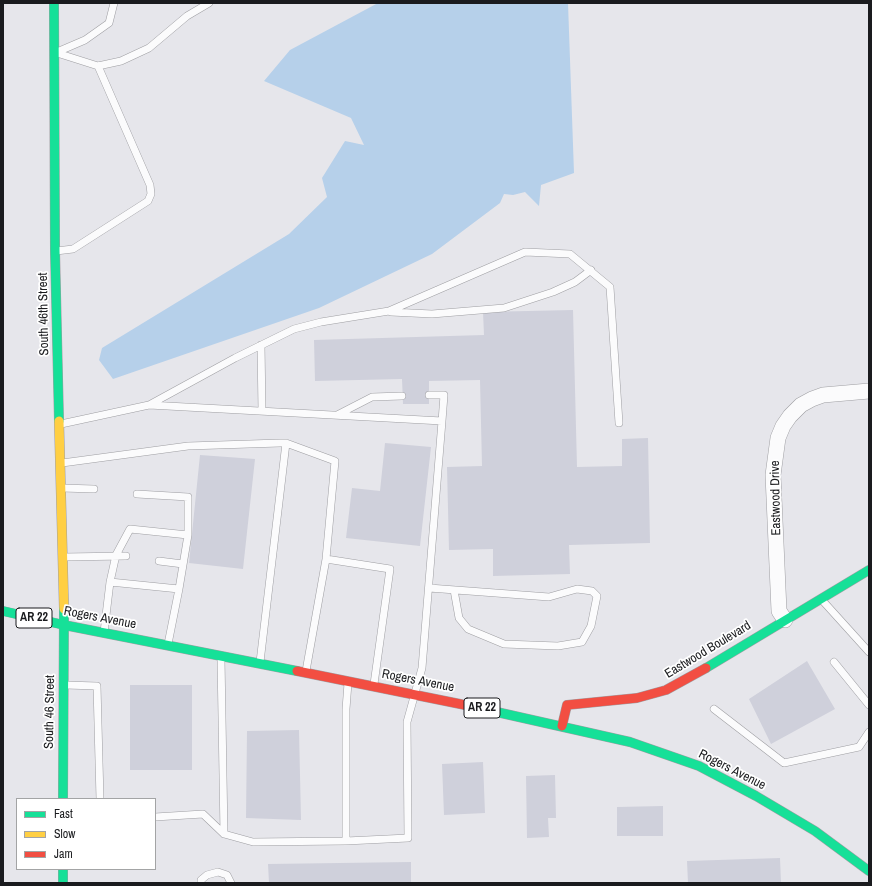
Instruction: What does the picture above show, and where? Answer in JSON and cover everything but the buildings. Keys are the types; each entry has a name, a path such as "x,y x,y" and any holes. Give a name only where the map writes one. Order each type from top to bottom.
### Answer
{"street":[{"name":"South 46th Street","path":"54,3 55,251 64,624"},
{"name":"Eastwood Drive","path":"785,620 779,611 773,475 778,438 783,426 790,416 801,405 812,399 823,395 869,391"},
{"name":"Eastwood Boulevard","path":"562,726 567,705 637,698 666,690 687,680 869,570"},
{"name":"Rogers Avenue","path":"3,611 414,694 630,742 699,766 756,796 815,831 869,871"},
{"name":"South 46 Street","path":"62,798 64,624"},
{"path":"63,870 64,883"}],"lane":[{"path":"55,53 85,40 108,23 114,3"},
{"path":"55,53 98,66 121,60 149,48 187,16 209,3"},
{"path":"55,251 73,249 148,201 151,194 150,185 98,66"},
{"path":"389,312 525,252 570,254 610,287 618,423"},
{"path":"149,405 261,345 301,327 321,322 389,312 432,314 504,308 553,292 575,282 591,270"},
{"path":"261,345 262,411"},
{"path":"156,816 203,814 224,834 253,842 346,841 408,838 407,722 422,668 444,395 429,395"},
{"path":"337,415 372,397 402,396"},
{"path":"59,424 149,405 442,421"},
{"path":"260,662 286,443"},
{"path":"60,463 188,446 286,443 336,461 326,559 306,672"},
{"path":"60,488 94,489"},
{"path":"137,494 188,496 188,535 168,644"},
{"path":"104,632 110,582 116,555 130,529 188,535"},
{"path":"63,557 126,556"},
{"path":"326,559 390,569 374,686"},
{"path":"158,561 183,564"},
{"path":"110,582 179,589"},
{"path":"429,588 549,597 577,589 592,591 597,596 591,626 582,642 558,646 504,644 468,629 459,618 454,590"},
{"path":"821,598 869,652"},
{"path":"221,654 224,834"},
{"path":"834,662 869,705"},
{"path":"346,841 346,709 348,681"},
{"path":"64,685 97,686 100,798"},
{"path":"714,709 784,764 859,747 869,732"},
{"path":"201,883 201,880 207,876 218,872 227,875 231,883"}],"water":[{"path":"378,3 568,3 574,173 541,185 539,206 525,192 513,195 504,194 500,203 432,254 319,308 113,379 99,360 102,348 289,234 327,197 322,178 345,141 364,145 351,118 264,81 290,50"}],"traffic: fast":[{"path":"54,3 55,251 59,421"},
{"path":"706,668 869,570"},
{"path":"63,798 64,609"},
{"path":"3,611 64,625 297,671"},
{"path":"470,706 630,742 699,766 756,796 815,831 869,871"},
{"path":"63,870 63,883"}],"traffic: slow":[{"path":"59,421 64,609"}],"traffic: jam":[{"path":"562,726 567,705 637,698 666,690 706,668"},
{"path":"297,671 470,706"}]}
